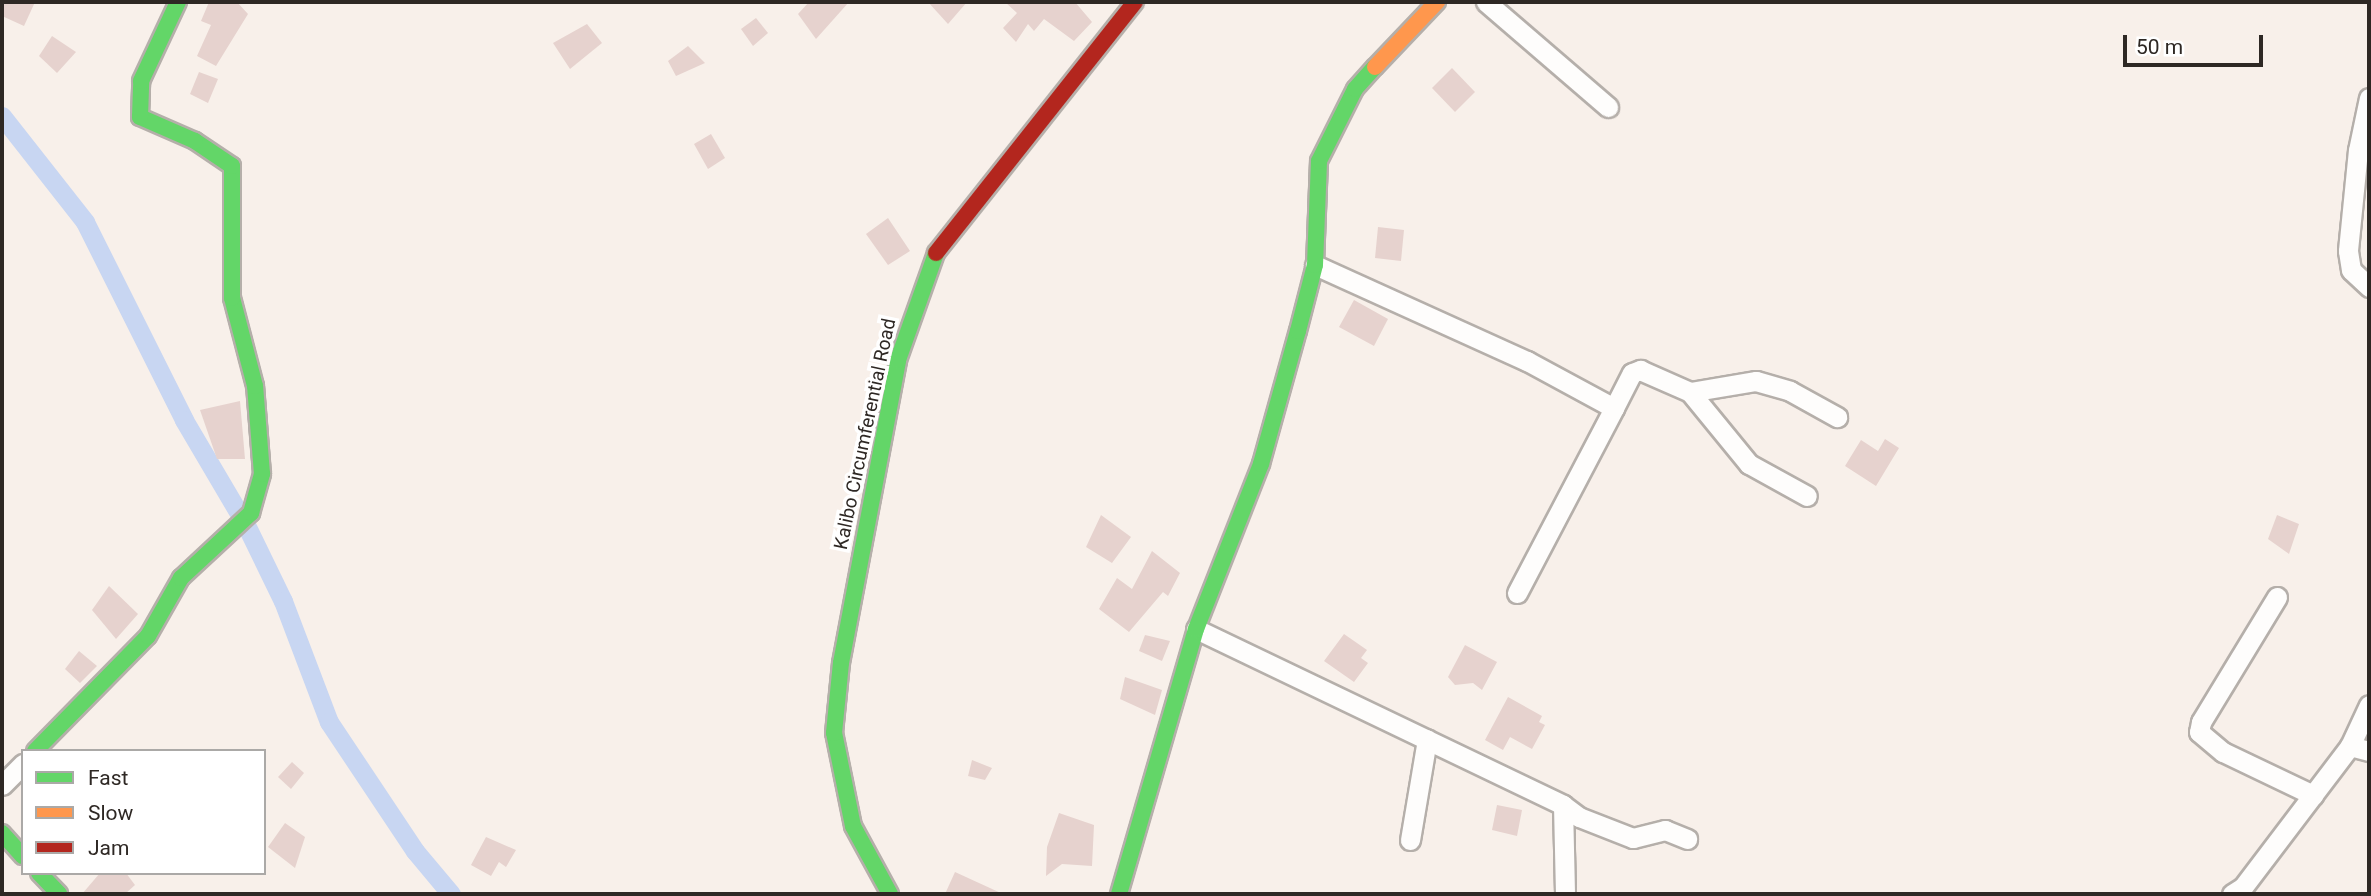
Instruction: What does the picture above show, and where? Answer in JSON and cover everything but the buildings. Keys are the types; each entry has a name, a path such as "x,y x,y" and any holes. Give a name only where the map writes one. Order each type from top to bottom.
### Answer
{"street":[{"path":"37,749 148,636 181,578 251,513 262,474 255,386 232,298 232,166 195,141 140,117 141,81 178,2"},
{"name":"Kalibo Circumferential Road","path":"890,894 853,825 837,765 834,733 841,663 898,360 935,255 1135,2"},
{"path":"1119,894 1196,629 1261,464 1315,265 1319,161 1354,89 1437,2"},
{"path":"1486,2 1608,107"},
{"path":"2369,98 2364,152 2348,251 2351,270 2369,287"},
{"path":"1315,265 1527,361 1614,408"},
{"path":"1517,593 1632,373 1640,370 1690,392 1749,464 1807,496"},
{"path":"1690,392 1756,382 1790,391 1837,416"},
{"path":"2277,597 2201,722 2199,732 2223,752 2313,795"},
{"path":"1196,629 1563,805 1579,817 1633,838 1665,830 1687,839"},
{"path":"2232,894 2243,887 2313,795 2360,748 2369,705"},
{"path":"1410,840 1427,739"},
{"path":"2,785 21,766"},
{"path":"1563,805 1565,894"},
{"path":"2,833 21,854"},
{"path":"41,875 59,894"}],"waterway":[{"path":"2,116 85,222 184,420 240,515"},
{"path":"247,527 283,601 329,722 415,851 451,894"}],"traffic: fast":[{"path":"37,749 148,636 181,578 251,513 262,474 255,386 232,298 232,166 195,141 140,117 141,81 178,2"},
{"path":"1119,894 1196,629 1261,464 1298,331 1315,265 1319,161 1355,89 1375,67"},
{"path":"890,894 853,826 834,733 841,663 898,360 936,253"},
{"path":"2,833 21,854"},
{"path":"41,875 59,894"}],"traffic: slow":[{"path":"1375,67 1437,2"}],"traffic: jam":[{"path":"936,253 1135,2"}]}
